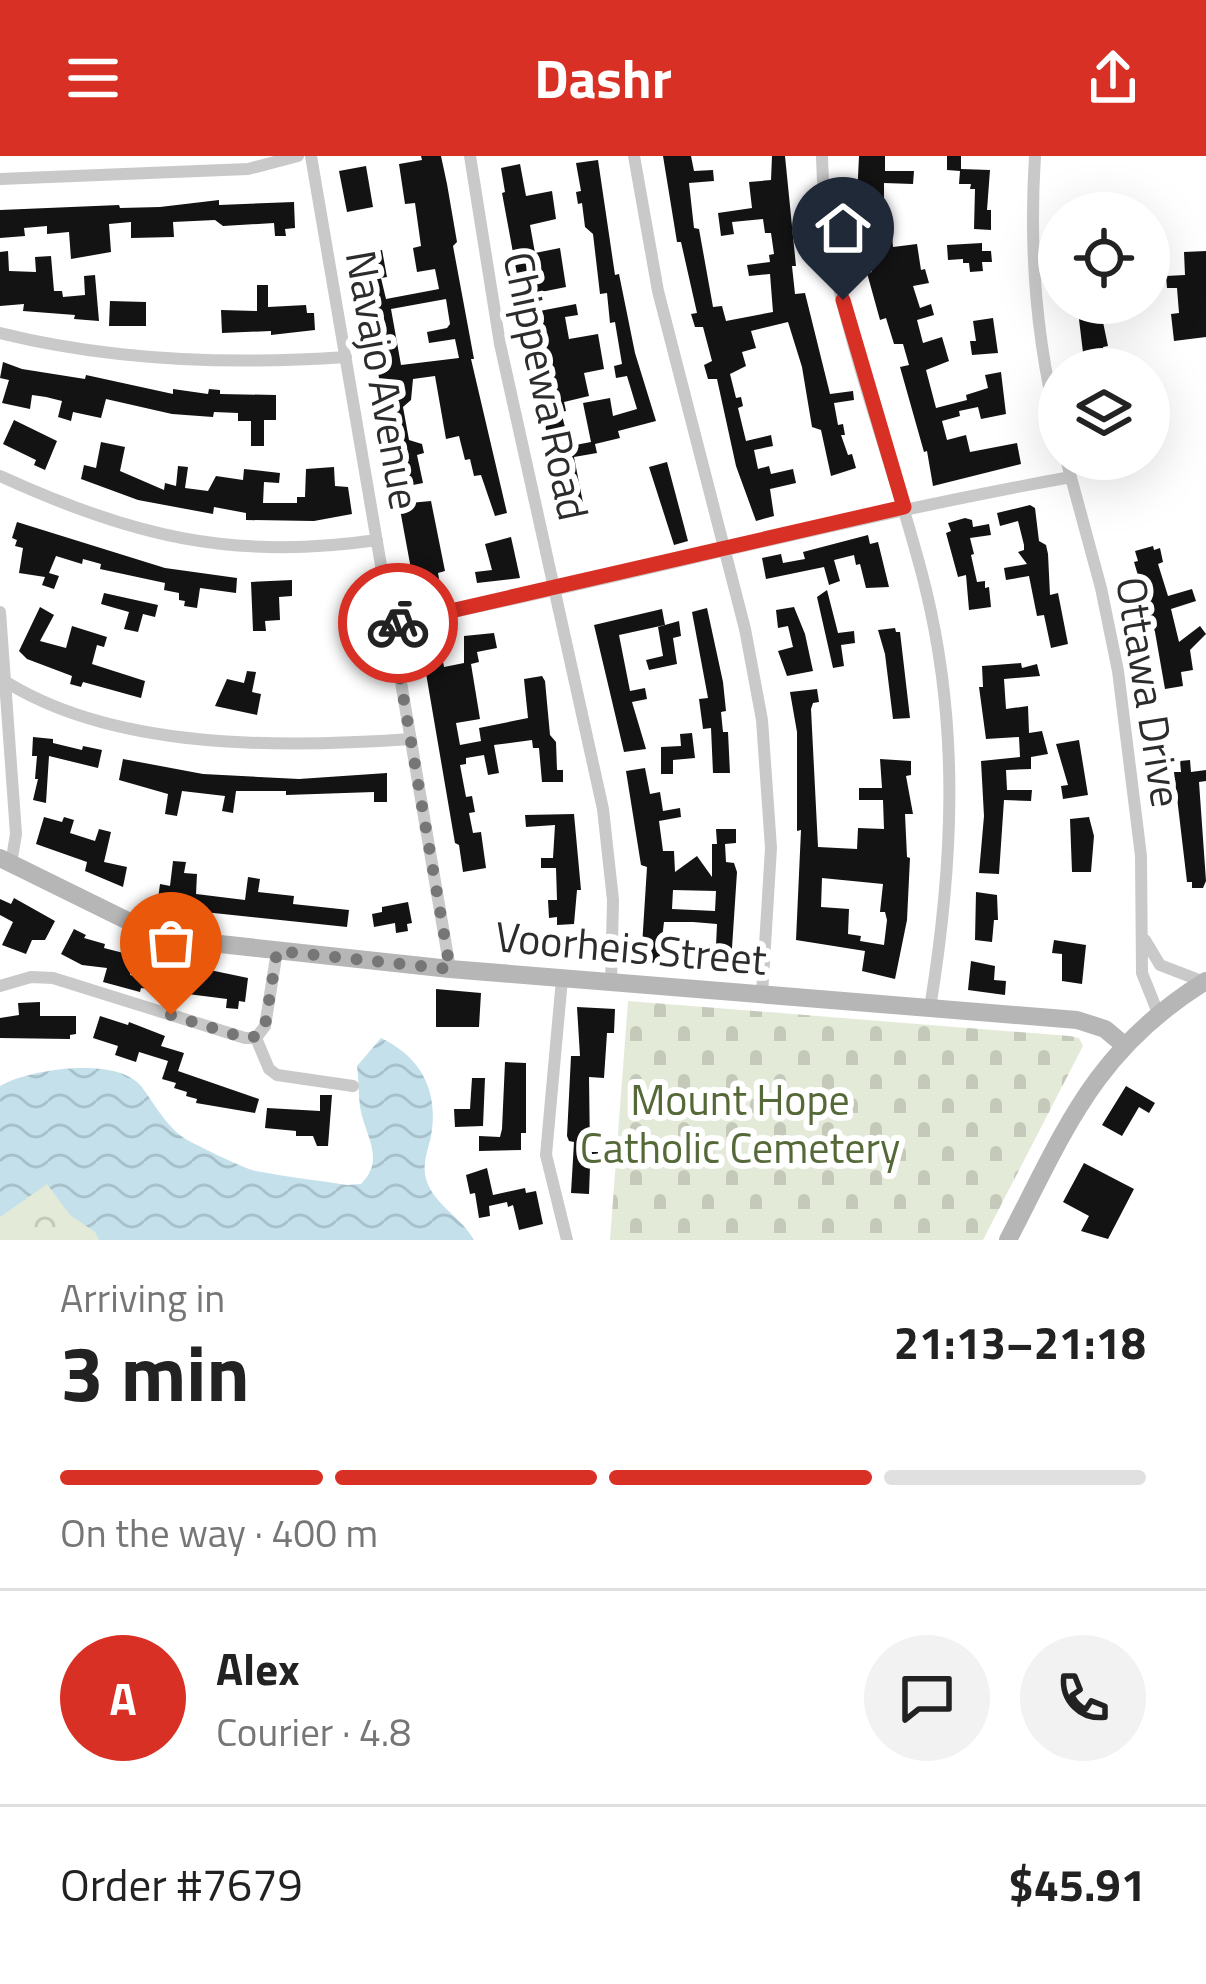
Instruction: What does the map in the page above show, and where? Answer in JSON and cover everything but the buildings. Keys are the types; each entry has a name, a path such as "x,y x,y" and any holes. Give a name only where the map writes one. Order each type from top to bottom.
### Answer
{"street":[{"path":"0,179 248,169 298,156"},
{"name":"Navajo Avenue","path":"311,156 450,969"},
{"name":"Chippewa Road","path":"470,156 500,344 592,749 609,848 613,900 610,983"},
{"path":"634,156 658,291 753,666 768,782 770,872 762,994"},
{"path":"821,156 834,261 933,621 949,734 949,874 930,1007"},
{"path":"1035,156 1033,242 1043,348"},
{"path":"0,333 83,349 179,359 245,362 346,357"},
{"path":"0,476 113,522 205,543 294,550 377,540"},
{"path":"391,625 904,507 1054,480"},
{"name":"Ottawa Drive","path":"1072,480 1101,588 1125,714 1141,856 1143,979 1158,1013"},
{"path":"0,612 16,835 6,861"},
{"path":"3,680 86,715 187,738 274,746 410,739"},
{"name":"Voorheis Street","path":"6,861 96,907 148,928 201,941 450,969 1087,1022 1124,1045"},
{"path":"1144,939 1160,965 1205,981"},
{"path":"256,1038 265,1026 277,951"},
{"path":"0,986 31,976 53,978 256,1038"},
{"path":"562,979 546,1155 567,1240"},
{"path":"1008,1240 1076,1109 1124,1045 1158,1013 1205,981"},
{"path":"256,1038 269,1070 277,1075 353,1086"}],"green space":[{"name":"Mount Hope Catholic Cemetery","path":"628,1001 1070,1036 1079,1038 1083,1046 983,1240 610,1240"},
{"path":"0,1149 266,1240 0,1240"}],"water":[{"path":"381,1038 407,1055 424,1077 433,1120 425,1176 436,1198 474,1240 99,1240 70,1215 47,1184 0,1217 0,1086 72,1068 129,1077 181,1136 242,1166 290,1177 361,1184 373,1156 360,1107 357,1066"}],"way so far":[{"path":"171,1015 245,1038 259,1036 265,1026 277,951 450,969 391,625 398,623"}],"route":[{"path":"398,623 904,507 843,300"}]}
